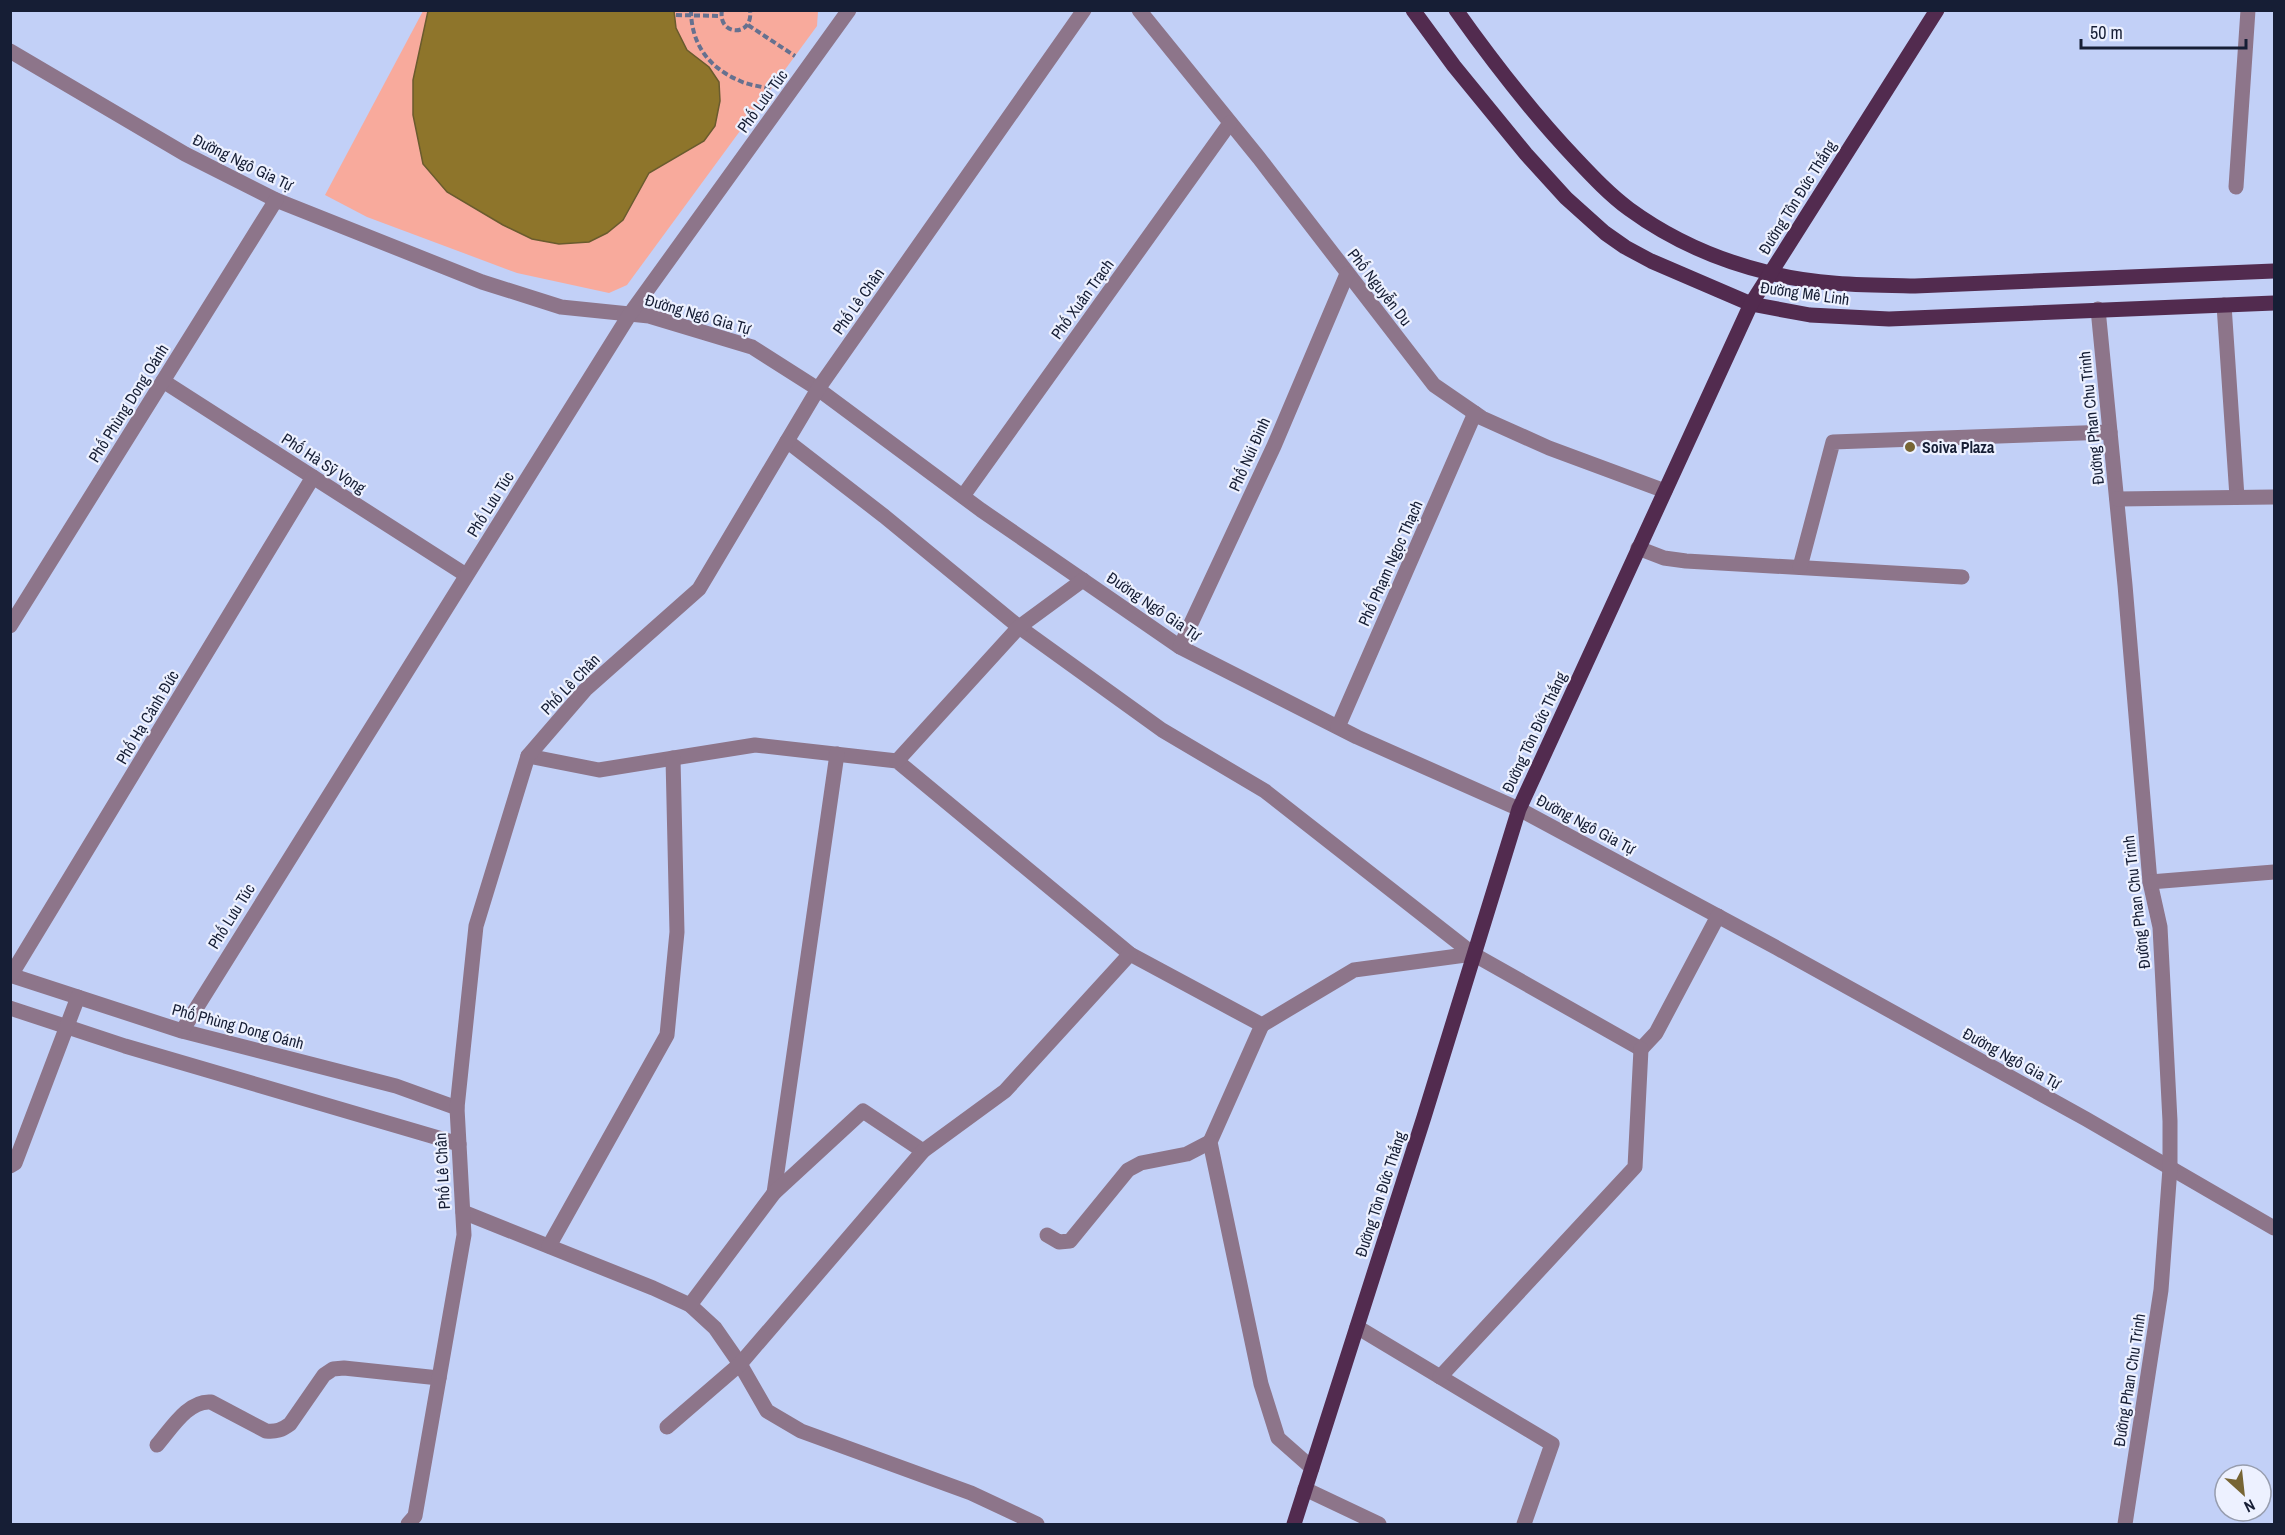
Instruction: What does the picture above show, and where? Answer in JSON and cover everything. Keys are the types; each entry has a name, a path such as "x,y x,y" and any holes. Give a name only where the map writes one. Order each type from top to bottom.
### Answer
{"main road":[{"name":"Đường Mê Linh","path":"1413,10 1454,66 1526,154 1566,198 1605,232 1625,247 1651,261 1752,304 1810,315 1889,319 2274,303"},
{"name":"Đường Mê Linh","path":"1456,10 1551,133 1592,176 1627,208 1650,224 1698,248 1770,273 1862,285 1915,286 2274,271"},
{"name":"Đường Tôn Đức Thắng","path":"1294,1524 1424,1117 1519,809 1752,304 1937,10"}],"street":[{"name":"Phố Lưu Túc","path":"182,1031 630,314 849,10"},
{"name":"Phố Lê Chân","path":"416,1522 464,1236 457,1108 476,926 528,756 585,690 699,589 819,389 1084,10"},
{"name":"Phố Nguyễn Du","path":"1139,10 1434,385 1475,414 1549,448 1665,491"},
{"path":"2236,186 2248,10"},
{"name":"Đường Ngô Gia Tự","path":"10,51 185,154 276,200 482,282 561,307 649,316 752,347 819,389 963,496 1180,647 1338,728 1519,809 2075,1113 2274,1228"},
{"name":"Phố Xuân Trạch","path":"963,496 1230,123"},
{"name":"Phố Phùng Dong Oánh","path":"10,626 276,200"},
{"name":"Phố Núi Đinh","path":"1180,647 1274,446 1347,274"},
{"path":"2224,305 2237,497"},
{"name":"Đường Phan Chu Trinh","path":"2098,309 2150,882 2160,927 2170,1121 2170,1168 2161,1290 2125,1524"},
{"name":"Phố Hà Sỹ Vọng","path":"163,381 466,575"},
{"name":"Phố Phạm Ngọc Thạch","path":"1338,728 1475,414"},
{"path":"1800,567 1833,442 2110,432"},
{"path":"788,441 1019,627 1162,730 1265,791 1473,954 1641,1049"},
{"name":"Phố Hạ Cảnh Đức","path":"11,975 313,477"},
{"path":"2117,499 2274,497"},
{"path":"1638,548 1664,558 1686,561 1962,577"},
{"path":"897,761 1019,627 1083,580"},
{"path":"528,756 599,770 755,745 897,761 1130,954 1262,1025"},
{"path":"774,1194 837,754"},
{"path":"549,1246 666,1035 677,932 673,758"},
{"path":"2150,882 2274,872"},
{"path":"1440,1377 1635,1167 1641,1049 1656,1034 1718,916"},
{"path":"667,1427 740,1364 923,1152 1005,1091 1130,954"},
{"path":"1312,1468 1278,1438 1261,1384 1210,1142 1262,1025 1354,970 1473,954"},
{"name":"Phố Phùng Dong Oánh","path":"11,975 182,1031 396,1086 457,1108"},
{"path":"10,1166 15,1163 78,997"},
{"path":"10,1008 136,1050 459,1144"},
{"path":"690,1305 774,1194 863,1111 923,1152"},
{"path":"1047,1235 1059,1242 1070,1241 1128,1170 1141,1163 1186,1154 1210,1142"},
{"path":"462,1212 690,1305 715,1328 740,1364 767,1411 801,1431 971,1493 1036,1524"},
{"path":"1357,1327 1552,1444 1524,1524"},
{"path":"156,1445 194,1404 203,1401 211,1402 266,1431 274,1432 283,1429 290,1424 324,1375 333,1369 344,1368 439,1378"},
{"path":"1305,1489 1379,1524"}],"path":[{"path":"676,15 722,13 727,28 734,31 742,30 748,25 751,17 750,10"},
{"path":"691,13 695,39 705,57 738,81 771,89"},
{"path":"748,25 795,56"}],"shaded area":[{"path":"423,11 818,11 817,26 627,285 609,293 517,273 367,217 325,195"},
{"path":"428,11 674,11 676,28 687,50 709,67 719,82 720,101 715,126 704,141 649,173 623,220 607,233 589,242 559,244 532,239 447,192 423,164 413,115 413,80"}],"place":[{"name":"Soiva Plaza","path":"1910,447"}]}
